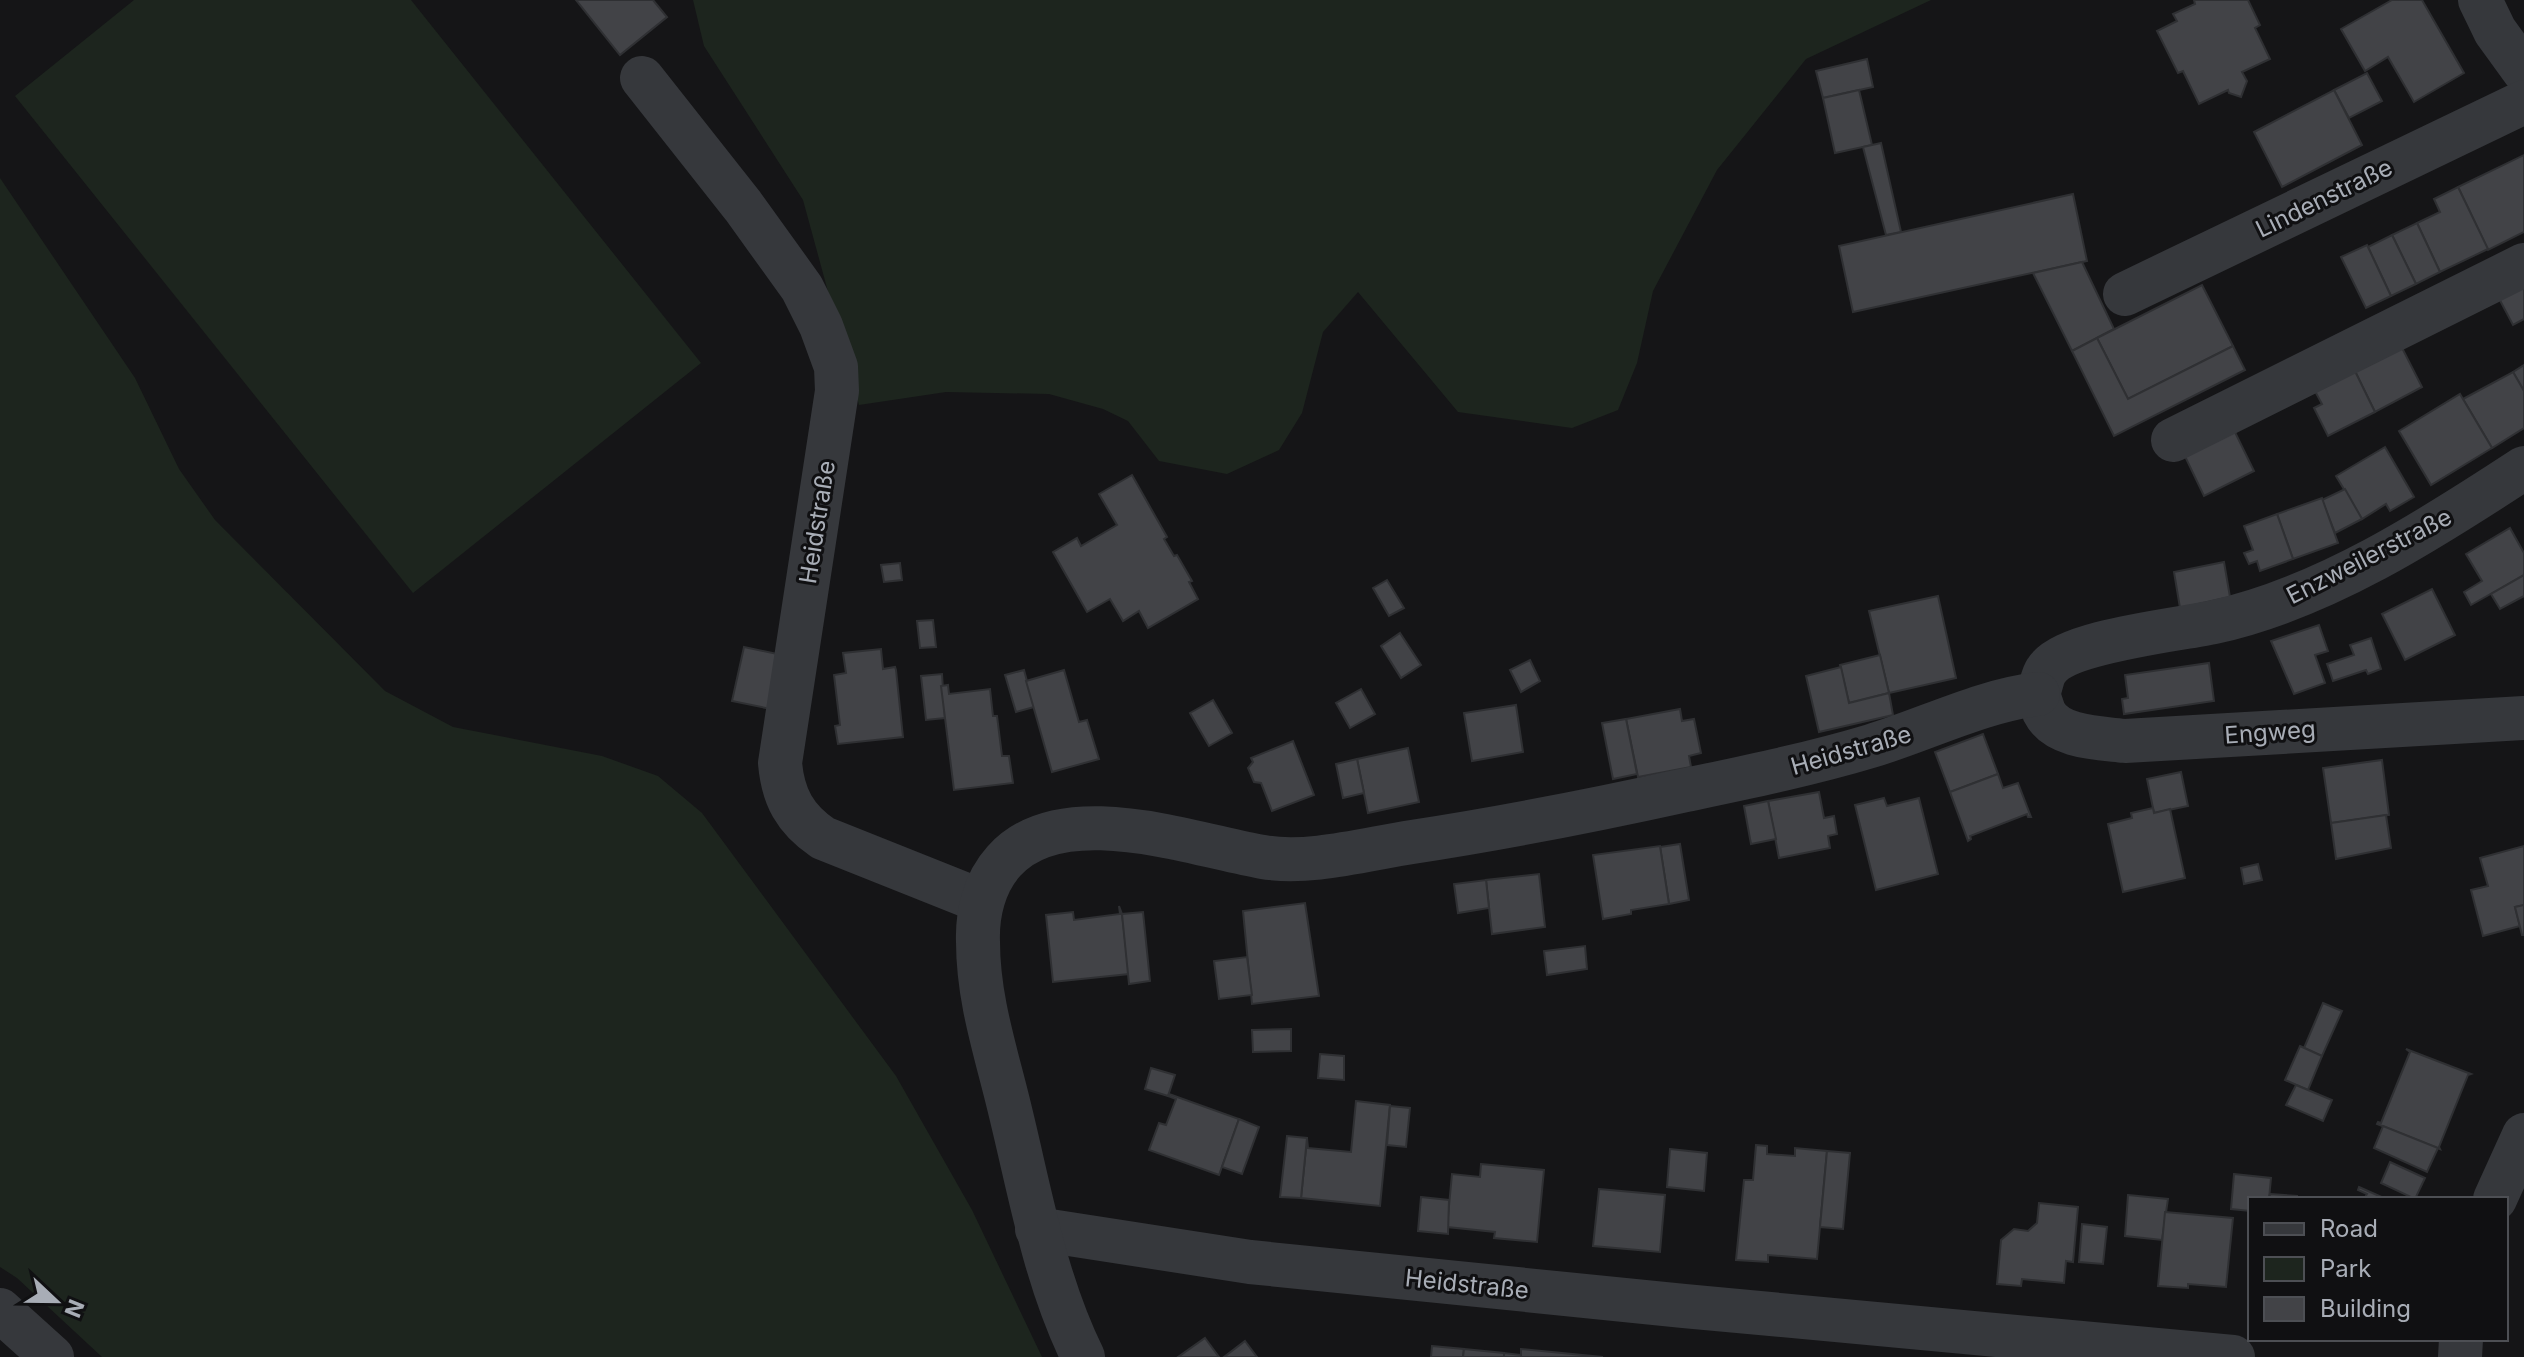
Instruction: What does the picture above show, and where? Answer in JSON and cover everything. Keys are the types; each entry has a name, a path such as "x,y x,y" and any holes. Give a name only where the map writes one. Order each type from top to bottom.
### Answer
{"street":[{"path":"2480,0 2495,31 2524,71"},
{"name":"Heidstraße","path":"642,78 743,206 802,288 821,326 836,367 837,391 780,763 786,797 794,813 823,838 981,901"},
{"name":"Lindenstraße","path":"2125,294 2524,102"},
{"path":"2173,440 2524,265"},
{"name":"Enzweilerstraße","path":"2038,694 2047,669 2071,653 2109,641 2216,622 2290,599 2371,560 2469,504 2524,468"},
{"name":"Heidstraße","path":"2038,694 2005,700 1872,746 1775,771 1587,812 1301,859 1268,858 1127,830 1089,827 1033,840 1005,859 992,878 981,901 977,939 981,991 1037,1229 1250,1262 2233,1357"},
{"name":"Engweg","path":"2038,694 2045,715 2063,729 2091,737 2125,741 2524,718"},
{"path":"2496,1197 2524,1135"},
{"path":"1037,1229 1083,1357"},
{"path":"0,1310 52,1357"}],"green space":[{"path":"134,0 411,0 701,363 413,593 15,96"},
{"path":"693,0 1931,0 1806,59 1717,170 1653,291 1637,363 1618,410 1572,428 1458,412 1358,292 1323,332 1302,413 1279,450 1227,474 1159,461 1128,421 1103,409 1049,394 946,392 859,405 803,200 704,46"},
{"path":"0,178 135,378 179,469 215,520 385,691 453,727 602,756 658,776 702,813 896,1076 972,1210 1042,1357 102,1357 17,1278 0,1267"}],"building":[{"path":"576,0 653,0 667,17 620,55"},
{"path":"2194,0 2248,0 2260,25 2255,28 2270,59 2242,72 2247,81 2241,97 2228,90 2199,104 2183,71 2178,73 2157,31 2177,21 2173,14 2195,4"},
{"path":"2392,0 2422,0 2464,73 2414,102 2388,57 2365,71 2341,29"},
{"path":"1867,59 1873,87 1823,98 1816,71"},
{"path":"2367,73 2382,101 2349,118 2334,90"},
{"path":"1859,90 1872,145 1835,153 1823,98"},
{"path":"2334,90 2362,145 2282,187 2254,132"},
{"path":"1881,143 1901,232 1886,235 1863,147"},
{"path":"2524,155 2524,232 2488,250 2458,187"},
{"path":"2458,187 2488,249 2440,272 2417,223 2440,212 2434,199"},
{"path":"2073,194 2087,261 1853,312 1839,246"},
{"path":"2417,223 2440,272 2416,284 2392,235"},
{"path":"2392,235 2416,284 2391,296 2368,247"},
{"path":"2367,245 2391,296 2366,308 2341,257"},
{"path":"2082,262 2114,329 2072,351 2033,273"},
{"path":"2524,284 2524,319 2513,325 2494,289"},
{"path":"2202,285 2233,346 2128,399 2097,338"},
{"path":"2396,336 2422,387 2375,412 2350,361"},
{"path":"2097,338 2128,399 2233,346 2245,370 2114,436 2072,351"},
{"path":"2350,361 2375,412 2328,436 2314,408 2322,404 2310,382"},
{"path":"2524,365 2524,391 2513,372"},
{"path":"2513,372 2524,391 2524,428 2492,448 2463,399"},
{"path":"2460,394 2492,448 2431,485 2399,431"},
{"path":"2231,424 2254,471 2204,496 2181,448"},
{"path":"2385,447 2414,497 2390,511 2386,504 2362,519 2336,476"},
{"path":"1132,475 1167,537 1164,539 1192,581 1189,582 1198,599 1148,628 1139,611 1123,621 1110,599 1087,612 1053,552 1077,538 1081,546 1117,525 1099,494"},
{"path":"2345,489 2362,519 2335,533 2322,500"},
{"path":"2322,498 2338,543 2293,559 2277,514"},
{"path":"2277,514 2293,559 2260,571 2257,561 2249,564 2244,553 2253,550 2244,526"},
{"path":"2510,528 2524,553 2524,575 2471,605 2464,592 2482,581 2466,554"},
{"path":"2224,562 2230,597 2180,608 2174,572"},
{"path":"900,563 902,580 884,582 881,565"},
{"path":"2524,575 2524,596 2500,609 2491,594"},
{"path":"1387,580 1404,608 1389,616 1373,588"},
{"path":"2432,589 2455,635 2405,660 2382,614"},
{"path":"1938,596 1956,678 1889,693 1869,611"},
{"path":"933,620 936,647 920,648 917,621"},
{"path":"2319,625 2328,651 2315,655 2325,683 2294,694 2271,641"},
{"path":"1400,633 1421,665 1401,678 1381,646"},
{"path":"2371,638 2381,669 2368,674 2366,670 2333,681 2327,664 2354,655 2350,645"},
{"path":"744,647 782,655 771,709 732,701"},
{"path":"881,649 883,669 895,667 896,670 903,737 838,744 835,726 840,725 834,675 846,673 843,653"},
{"path":"1880,655 1889,693 1849,703 1840,665"},
{"path":"1530,660 1540,681 1521,692 1510,670"},
{"path":"2209,663 2214,701 2124,714 2122,699 2128,698 2125,675"},
{"path":"1841,667 1849,703 1889,693 1893,715 1819,732 1806,676"},
{"path":"1024,670 1034,707 1016,712 1005,675"},
{"path":"1064,670 1079,722 1087,720 1099,759 1052,772 1026,681"},
{"path":"942,674 945,718 926,720 921,676"},
{"path":"948,685 949,694 990,689 1002,756 1009,756 1013,783 954,790 941,686"},
{"path":"1361,689 1375,714 1350,728 1336,703"},
{"path":"1213,700 1232,733 1209,746 1190,713"},
{"path":"1516,705 1523,752 1472,761 1464,713"},
{"path":"1680,709 1682,721 1694,719 1701,753 1689,756 1691,767 1638,777 1626,719"},
{"path":"1626,719 1637,774 1613,779 1602,723"},
{"path":"1983,734 1998,774 1950,792 1935,752"},
{"path":"1293,741 1314,795 1272,811 1261,783 1254,782 1248,768 1253,762 1251,758"},
{"path":"1408,748 1419,802 1368,813 1357,759"},
{"path":"1357,759 1364,793 1343,798 1336,764"},
{"path":"2382,760 2389,815 2331,823 2323,768"},
{"path":"2181,772 2188,806 2154,813 2147,779"},
{"path":"1998,774 2003,788 2018,783 2031,817 2027,814 1970,836 1968,841 1950,792"},
{"path":"1819,792 1824,818 1834,816 1837,834 1828,836 1830,848 1779,858 1768,801"},
{"path":"1884,798 1887,806 1919,798 1938,874 1876,890 1855,805"},
{"path":"1768,801 1776,839 1751,844 1744,806"},
{"path":"2153,808 2154,813 2170,809 2185,878 2123,892 2108,824 2132,818 2131,813"},
{"path":"2386,815 2391,848 2336,859 2331,823"},
{"path":"1680,844 1689,900 1669,904 1660,847"},
{"path":"1660,846 1669,904 1631,910 1631,914 1603,919 1593,855"},
{"path":"2524,846 2524,905 2515,907 2520,926 2483,936 2471,890 2488,886 2480,858"},
{"path":"2258,864 2262,880 2244,884 2241,868"},
{"path":"1539,874 1545,927 1492,934 1486,880"},
{"path":"1486,880 1489,908 1458,913 1454,884"},
{"path":"1305,903 1319,996 1252,1004 1243,911"},
{"path":"2524,905 2524,935 2522,935 2515,907"},
{"path":"1119,906 1129,974 1053,982 1046,915 1073,912 1074,920 1120,914"},
{"path":"1143,912 1150,981 1129,984 1122,914"},
{"path":"1585,946 1587,969 1547,975 1544,951"},
{"path":"1247,957 1252,995 1219,999 1214,961"},
{"path":"2323,1003 2342,1011 2322,1056 2304,1048"},
{"path":"1291,1029 1291,1051 1253,1052 1252,1030"},
{"path":"2300,1046 2322,1056 2308,1090 2285,1080"},
{"path":"2406,1049 2471,1074 2440,1149 2377,1124 2381,1123 2410,1052"},
{"path":"1320,1054 1344,1056 1344,1080 1318,1078"},
{"path":"1151,1068 1175,1075 1168,1096 1145,1089"},
{"path":"2296,1085 2332,1100 2323,1121 2286,1105"},
{"path":"1169,1094 1239,1119 1219,1175 1149,1150 1159,1123 1166,1125 1176,1099"},
{"path":"1356,1101 1390,1105 1380,1206 1301,1198 1307,1138 1308,1148 1351,1152"},
{"path":"1390,1106 1410,1108 1406,1147 1387,1145"},
{"path":"1239,1119 1259,1127 1242,1174 1222,1167"},
{"path":"2383,1126 2438,1148 2427,1172 2374,1148"},
{"path":"1287,1136 1307,1138 1301,1198 1280,1197"},
{"path":"1756,1145 1767,1146 1767,1154 1795,1156 1795,1148 1827,1151 1817,1259 1768,1255 1768,1262 1736,1260 1744,1180 1753,1180"},
{"path":"1670,1149 1707,1153 1704,1191 1667,1187"},
{"path":"1827,1151 1850,1153 1843,1229 1820,1227"},
{"path":"2390,1162 2425,1178 2416,1197 2381,1183"},
{"path":"1481,1164 1544,1170 1537,1242 1494,1238 1495,1232 1447,1227 1452,1174 1480,1177"},
{"path":"2234,1174 2271,1178 2269,1197 2248,1197 2248,1211 2231,1209"},
{"path":"2359,1187 2382,1197 2365,1197 2367,1194 2358,1190"},
{"path":"1599,1189 1665,1195 1660,1252 1593,1246"},
{"path":"2270,1194 2297,1196 2297,1197 2269,1197"},
{"path":"2128,1195 2168,1199 2162,1240 2125,1236"},
{"path":"1421,1197 1449,1200 1448,1234 1418,1231"},
{"path":"2039,1203 2078,1207 2073,1262 2066,1261 2064,1283 2022,1279 2021,1286 1997,1284 2001,1240 2014,1229 2028,1231 2037,1223"},
{"path":"2165,1212 2233,1218 2226,1287 2188,1284 2188,1288 2158,1286"},
{"path":"2082,1224 2107,1227 2103,1264 2079,1262"},
{"path":"1205,1338 1219,1357 1178,1357"},
{"path":"1245,1341 1257,1357 1224,1357"},
{"path":"1432,1346 1464,1349 1463,1357 1431,1357"},
{"path":"1464,1349 1504,1353 1504,1357 1463,1357"},
{"path":"1521,1349 1603,1357 1504,1357 1504,1353 1521,1355"}]}
